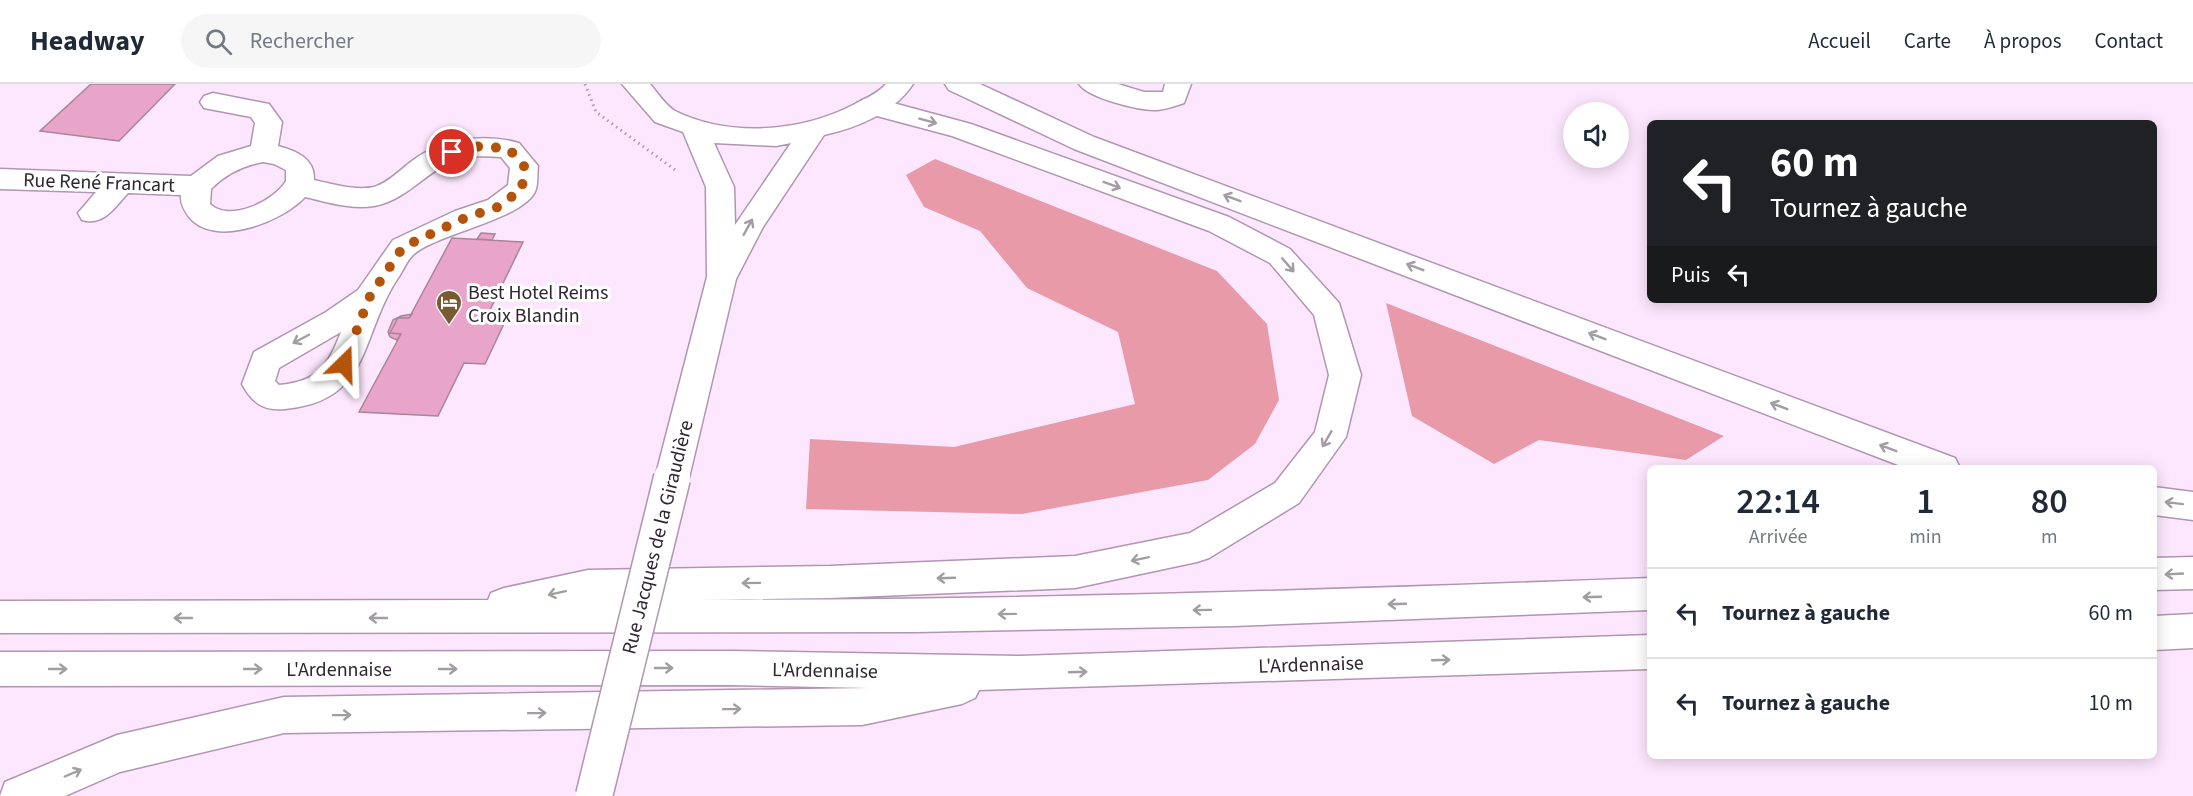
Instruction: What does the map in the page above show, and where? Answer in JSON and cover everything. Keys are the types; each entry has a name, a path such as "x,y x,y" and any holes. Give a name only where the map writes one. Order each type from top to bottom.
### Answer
{"main road":[{"path":"635,84 664,116 715,134 776,137 840,123 889,97 900,84"},
{"path":"958,84 1084,143 1934,465"},
{"path":"1092,84 1149,102 1167,101 1175,97 1178,84"},
{"path":"213,102 260,110 269,122 263,153"},
{"path":"436,618 588,586 830,582 1075,572 1197,547 1287,493 1330,437 1345,375 1328,310 1280,256 1219,224 1051,162 961,130 871,106"},
{"path":"694,127 720,187 721,279"},
{"path":"721,279 750,223 815,128"},
{"path":"298,186 353,195 378,196 404,183 435,159 452,152 481,146 509,149 524,166 522,189 498,207 465,218 403,247 369,298"},
{"name":"Rue René Francart","path":"263,153 279,153 292,158 299,165 301,175 298,186 289,197 269,210 244,219 227,221 201,214 196,206 195,196 207,176 226,163 263,153"},
{"name":"Rue René Francart","path":"0,179 199,186"},
{"path":"92,213 120,184"},
{"name":"Rue Jacques de la Giraudière","path":"594,796 721,279"},
{"path":"2157,501 2193,506"},
{"path":"2157,574 2193,573"},
{"path":"0,617 436,618 963,615 1234,610 1647,594"},
{"path":"2157,633 2193,631"},
{"name":"L'Ardennaise","path":"0,669 732,668 1020,674 1647,652"},
{"path":"19,796 117,754 284,715 862,707 1020,674"}],"shaded area":[{"path":"935,159 1217,271 1267,324 1279,400 1255,444 1208,480 1022,514 806,509 810,439 954,447 1135,404 1118,332 1027,288 980,231 924,207 906,175"},
{"path":"1386,303 1724,436 1686,460 1539,440 1494,464 1412,416"}],"building":[{"path":"91,84 175,84 119,141 40,131"},
{"path":"481,233 495,234 492,240 477,239"},
{"name":"Best Hotel Reims Croix Blandin","path":"452,238 523,242 490,310 510,311 485,364 464,363 438,416 359,412 401,334 390,333 398,318 409,318"},
{"path":"412,314 409,318 398,318 390,333 401,334 397,340 390,337 388,332 393,320 401,316"}],"place":[{"name":"Best Hotel Reims Croix Blandin","path":"449,326"}],"route":[{"path":"344,364 369,298 386,269 403,247 465,218 498,207 522,189 524,166 509,149 481,146 452,152"}]}
